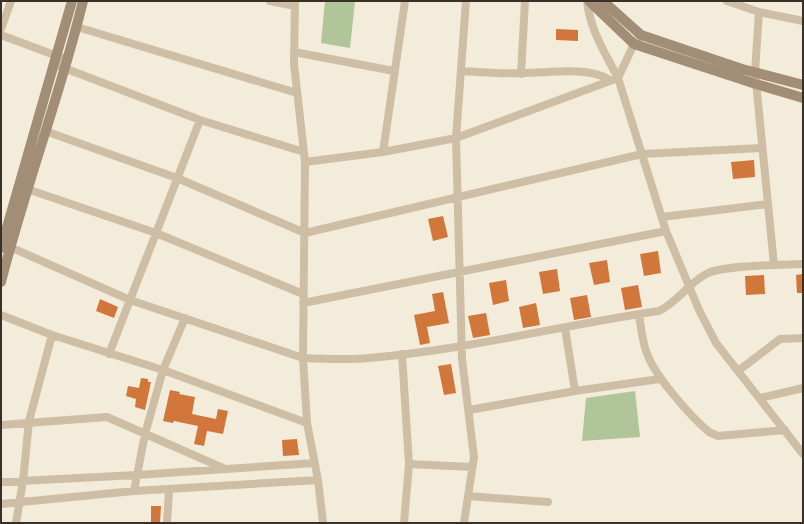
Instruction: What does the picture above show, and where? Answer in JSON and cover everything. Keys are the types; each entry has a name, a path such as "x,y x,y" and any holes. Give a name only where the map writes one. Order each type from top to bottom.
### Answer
{"street":[{"path":"1,30 11,1"},
{"path":"1,282 5,247 72,1"},
{"path":"5,247 27,189 66,64 83,1"},
{"path":"270,1 295,3 294,52 305,162 303,358 307,423 318,480 323,523"},
{"path":"383,152 405,1"},
{"path":"464,523 474,457 461,346 456,138 466,1"},
{"path":"521,74 525,1"},
{"path":"588,1 634,44 803,98"},
{"path":"588,1 588,14 597,40 614,79 642,154 666,231 688,286 716,343 803,454"},
{"path":"604,1 641,35 755,72 803,85"},
{"path":"727,1 759,12 803,21"},
{"path":"759,12 755,72 774,265"},
{"path":"77,27 297,93"},
{"path":"1,35 56,61 200,120 304,152"},
{"path":"305,162 383,152 456,138 501,123 614,79 634,44 641,35"},
{"path":"294,52 394,71"},
{"path":"461,72 521,74 590,72 614,79"},
{"path":"109,354 200,120"},
{"path":"45,131 177,178 305,233 642,154 762,148"},
{"path":"27,189 156,233 303,298 459,271 666,231"},
{"path":"662,217 768,204"},
{"path":"5,247 130,300 303,358 368,358 402,354 461,346 639,314 659,310 668,306 688,286 708,273 722,269 803,264"},
{"path":"639,314 645,348 652,366 660,379 706,430 712,434 722,436 785,430"},
{"path":"1,315 109,354 163,370 307,423"},
{"path":"134,491 145,434 163,370 185,318"},
{"path":"564,328 575,391"},
{"path":"16,523 23,481 29,421 52,334"},
{"path":"738,371 780,339 803,338"},
{"path":"402,354 409,464 404,523"},
{"path":"469,410 575,391 660,379"},
{"path":"760,398 803,388"},
{"path":"1,425 29,421 107,417 224,469"},
{"path":"1,482 137,475 315,463"},
{"path":"409,464 472,467"},
{"path":"1,504 134,491 318,480"},
{"path":"167,523 169,490"},
{"path":"468,496 548,502"}],"green space":[{"path":"325,1 355,1 350,48 321,43"},
{"path":"635,391 640,437 582,441 586,398"}],"building":[{"path":"556,29 578,30 578,41 556,40"},
{"path":"754,160 755,177 733,179 731,162"},
{"path":"443,216 448,237 433,241 428,219"},
{"path":"658,251 661,273 644,276 640,254"},
{"path":"607,260 610,282 594,285 589,263"},
{"path":"557,269 560,291 543,294 539,272"},
{"path":"803,274 803,293 797,293 796,275"},
{"path":"764,275 765,294 746,295 745,276"},
{"path":"506,280 509,301 493,305 489,283"},
{"path":"638,285 642,307 625,310 621,288"},
{"path":"443,292 449,323 427,327 430,343 420,345 414,315 435,311 432,294"},
{"path":"587,295 591,317 574,320 570,298"},
{"path":"100,299 118,307 114,318 96,311"},
{"path":"536,303 540,325 523,328 519,307"},
{"path":"486,313 490,335 473,338 468,316"},
{"path":"451,364 456,393 444,395 438,366"},
{"path":"141,378 148,379 148,382 151,382 145,410 135,407 136,399 126,396 128,386 139,388"},
{"path":"170,390 180,392 179,394 195,397 192,414 216,419 218,409 228,411 223,434 207,431 204,446 194,444 198,426 174,421 173,423 163,421"},
{"path":"297,439 299,455 283,456 282,440"},
{"path":"151,506 161,506 160,523 151,523"}]}
